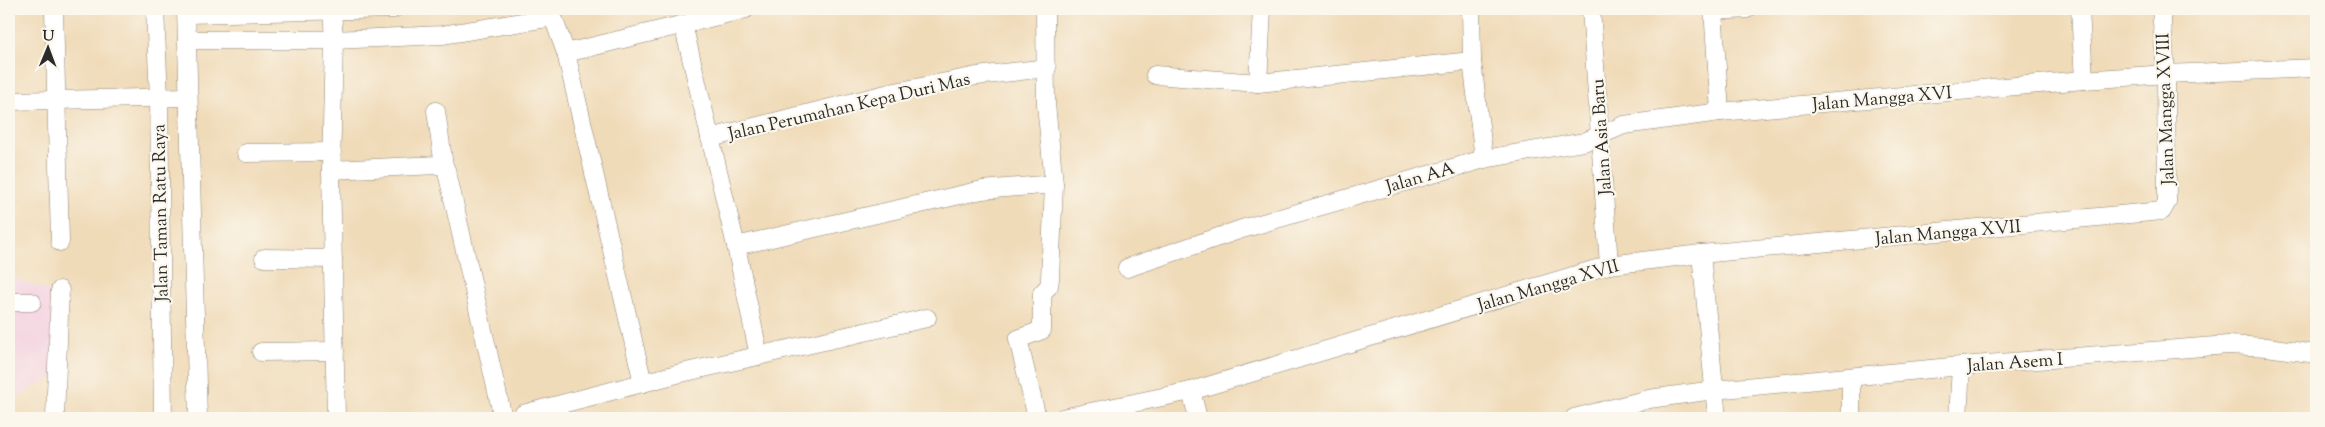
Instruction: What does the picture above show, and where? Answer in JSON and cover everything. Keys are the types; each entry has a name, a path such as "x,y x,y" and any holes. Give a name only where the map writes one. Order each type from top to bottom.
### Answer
{"street":[{"path":"54,9 60,242"},
{"name":"Jalan Taman Ratu Raya","path":"155,9 161,98 163,418"},
{"name":"Jalan Taman Ratu Raya","path":"198,418 186,97 186,11 394,9"},
{"path":"566,53 746,9"},
{"path":"1037,418 1018,339 1042,330 1042,294 1049,286 1054,184 1046,104 1045,9"},
{"path":"1258,83 1262,9"},
{"path":"1470,9 1472,62 1484,159"},
{"name":"Jalan Asia Baru","path":"1591,9 1602,135 1609,265"},
{"path":"1720,112 1714,10 1747,9"},
{"path":"2080,9 2084,80"},
{"name":"Jalan Mangga XVIII","path":"2161,9 2166,74 2167,202 2165,209"},
{"path":"332,10 334,40 332,170 336,418"},
{"path":"187,40 334,40 442,35 551,13 566,53 643,383"},
{"name":"Jalan Perumahan Kepa Duri Mas","path":"683,24 736,246 758,356"},
{"path":"1155,75 1258,83 1472,62"},
{"name":"Jalan Perumahan Kepa Duri Mas","path":"710,138 890,93 977,76 1047,68"},
{"name":"Jalan Mangga XVI","path":"1602,135 1624,125 1720,112 2084,80 2166,74 2316,68"},
{"path":"9,101 186,97"},
{"path":"436,111 444,166 447,172 499,417"},
{"name":"Jalan AA","path":"1127,268 1242,229 1484,159 1584,142 1602,135"},
{"path":"246,153 332,152"},
{"path":"332,170 438,164 444,166"},
{"path":"736,246 982,190 1054,184"},
{"name":"Jalan Mangga XVII","path":"1062,418 1191,391 1609,265 1701,254 2156,213 2165,209"},
{"path":"1701,254 1717,418"},
{"path":"264,258 333,259"},
{"path":"55,418 60,290"},
{"path":"9,302 32,302"},
{"path":"523,414 643,383 927,318"},
{"name":"Jalan Asem I","path":"1574,418 1649,399 1714,390 1961,366 2228,346 2268,347 2316,354"},
{"path":"261,352 335,351"},
{"path":"1958,418 1961,366"},
{"path":"1851,378 1851,418"},
{"path":"1191,391 1198,418"}],"shaded area":[{"path":"9,276 65,297 60,372 9,402"}]}
